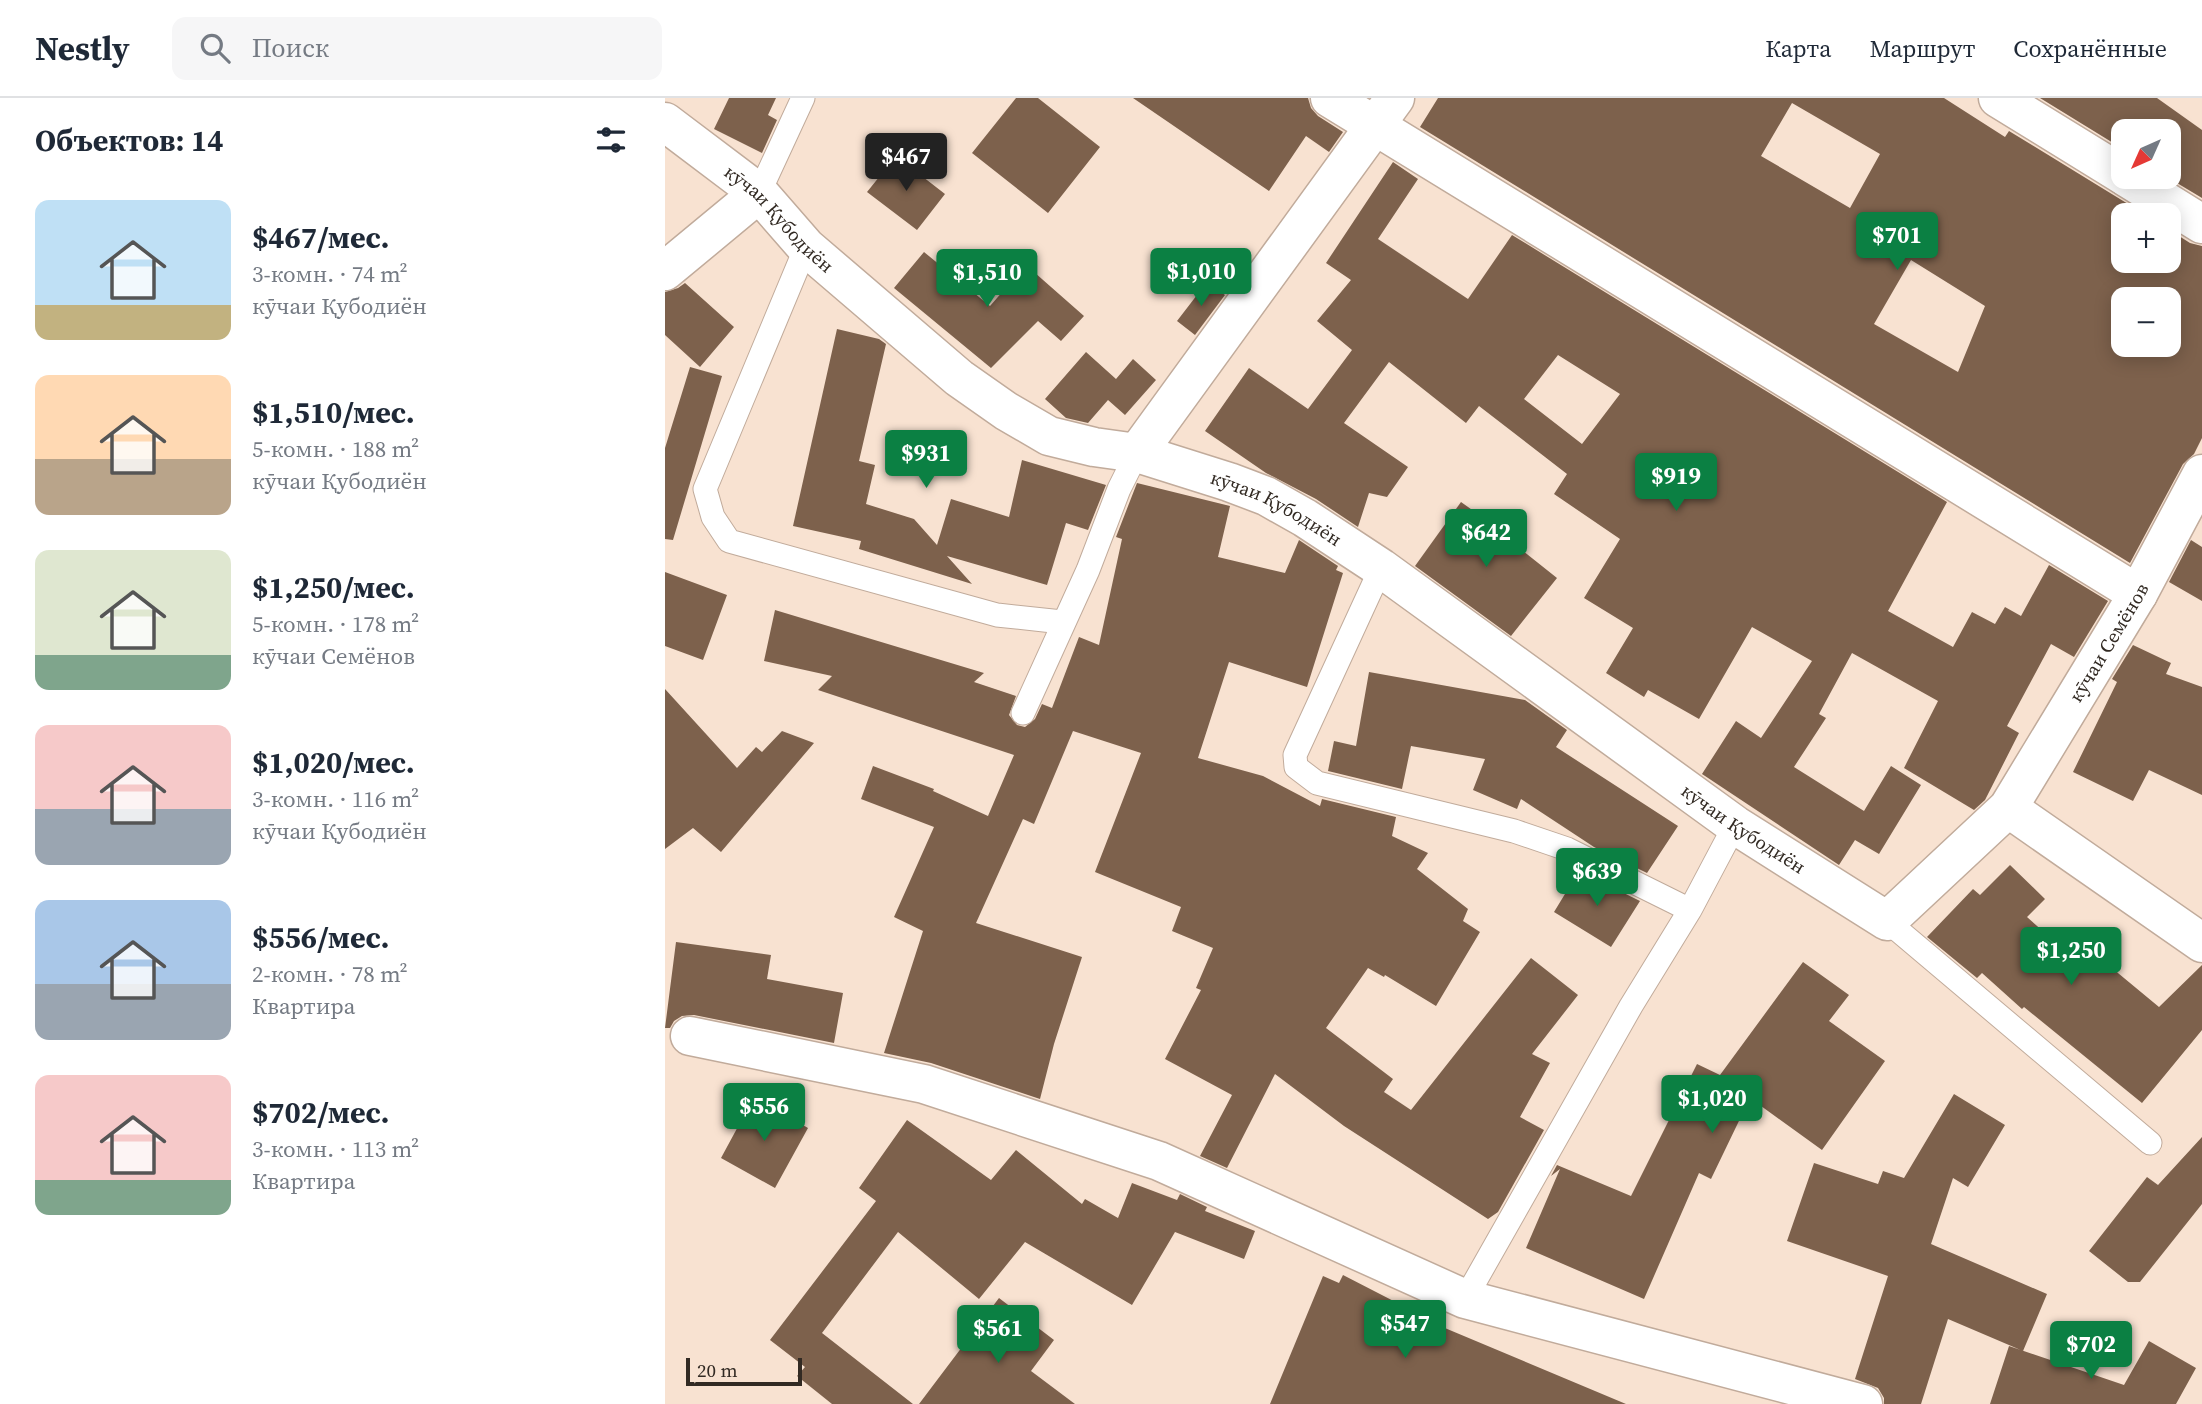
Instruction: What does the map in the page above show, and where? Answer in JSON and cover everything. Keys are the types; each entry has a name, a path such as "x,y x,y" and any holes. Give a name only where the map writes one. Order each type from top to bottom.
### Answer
{"street":[{"path":"1330,98 1385,113 2138,594"},
{"path":"1998,98 2111,168"},
{"path":"1137,453 1385,113"},
{"name":"кӯчаи Қубодиён","path":"665,122 759,193 806,247 959,378 1006,411 1049,436 1094,447 1137,453 1266,496 1381,568 1735,825 1887,921"},
{"path":"2145,189 2202,224"},
{"path":"665,271 759,193"},
{"name":"кӯчаи Семёнов","path":"1887,921 2008,808 2197,497"},
{"path":"2008,808 2202,943"},
{"path":"690,1036 924,1084 1159,1161 1465,1299 1863,1404"}],"lane":[{"path":"759,193 803,98"},
{"path":"806,247 705,489 713,517 729,541 997,615 1062,622"},
{"path":"1023,713 1062,622 1088,570 1119,489 1137,453"},
{"path":"1381,568 1295,755 1296,767 1317,783 1514,831 1567,849 1690,910"},
{"path":"1465,1299 1631,1006 1690,910 1735,825"},
{"path":"1887,921 2150,1143"}],"building":[{"path":"729,98 776,98 768,115 777,120 762,153 714,129"},
{"path":"1016,98 1038,98 1100,147 1048,213 972,153"},
{"path":"1133,98 1308,98 1311,108 1318,116 1343,132 1329,152 1306,136 1269,191"},
{"path":"1438,98 1944,98 2005,137 2009,131 2126,203 2111,203 2111,273 2181,273 2181,237 2202,246 2202,438 2194,454 2183,464 2130,563 1420,127","holes":["1792,103 1880,154 1850,208 1761,156","1911,260 1985,306 1958,372 1874,324"]},
{"path":"2040,98 2157,98 2202,130 2202,198 2181,185 2181,119 2111,119 2111,142"},
{"path":"896,156 945,194 917,230 867,192"},
{"path":"1393,162 1418,179 1378,239 1468,299 1512,235 1947,502 1888,611 1953,647 1972,612 1995,624 2005,607 2021,616 2049,565 2108,601 2074,657 2051,644 2007,726 2019,733 1985,800 1974,810 1904,768 1938,701 1852,653 1819,714 1826,718 1794,767 1864,811 1891,766 1921,785 1879,854 1855,840 1839,865 1702,774 1736,721 1761,738 1812,661 1752,627 1699,719 1648,690 1644,697 1606,673 1633,628 1584,598 1620,539 1554,494 1567,474 1479,406 1466,423 1389,362 1344,423 1408,467 1387,497 1369,493 1358,527 1316,499 1266,473 1205,431 1249,368 1308,409 1352,350 1317,321 1351,280 1326,263","holes":["1558,355 1620,394 1582,444 1524,399"]},
{"path":"924,252 990,306 1026,265 1084,316 1061,341 1038,321 991,368 894,288"},
{"path":"1207,282 1225,295 1195,335 1177,321"},
{"path":"685,283 734,327 700,367 665,335 665,292"},
{"path":"837,329 879,339 886,344 859,461 875,465 866,504 914,519 937,545 951,499 1009,517 1022,460 1106,485 1088,530 1066,523 1047,585 947,556 972,584 859,549 861,541 793,526"},
{"path":"1086,352 1116,379 1133,359 1156,380 1125,415 1108,400 1088,423 1066,418 1045,399"},
{"path":"690,367 722,376 673,540 665,539 665,448"},
{"path":"1137,483 1230,506 1218,557 1285,573 1299,540 1338,566 1336,570 1343,573 1307,687 1229,662 1198,758 1263,776 1320,806 1322,799 1396,817 1392,836 1428,853 1417,869 1468,909 1463,921 1480,932 1436,1006 1385,975 1384,977 1368,968 1326,1028 1393,1079 1384,1092 1411,1110 1531,958 1578,995 1532,1054 1550,1063 1520,1117 1544,1130 1498,1212 1488,1219 1344,1126 1275,1074 1227,1168 1200,1156 1232,1095 1165,1059 1201,990 1196,988 1213,948 1172,931 1181,907 1095,872 1141,753 1073,731 1034,824 1023,819 976,923 1082,957 1054,1044 1040,1099 931,1063 884,1053 923,931 894,917 934,827 861,799 873,766 934,789 933,791 988,816 1014,755 818,690 832,676 764,661 775,610 984,673 974,682 1016,696 1009,715 1017,725 1025,727 1035,719 1042,704 1052,708 1079,637 1099,645 1122,539 1116,537"},
{"path":"1461,502 1520,544 1518,547 1557,578 1511,636 1415,566"},
{"path":"2191,540 2202,547 2202,601 2169,582"},
{"path":"665,572 727,595 703,660 665,646"},
{"path":"2133,645 2171,663 2166,674 2202,687 2202,795 2149,770 2133,801 2073,772 2117,682 2112,679"},
{"path":"1369,672 1525,700 1567,730 1556,747 1678,826 1647,873 1594,847 1521,799 1517,809 1473,790 1485,759 1411,746 1402,789 1328,771 1334,741 1356,746"},
{"path":"665,689 737,768 756,747 762,752 782,731 814,743 721,852 693,828 665,849"},
{"path":"2010,865 2045,899 2027,917 2084,968 2095,954 2159,1007 2202,965 2202,1030 2142,1103 2024,1007 2022,1009 1982,973 1977,978 1927,937 1973,889 1980,895"},
{"path":"1579,871 1640,901 1611,947 1554,912"},
{"path":"676,942 771,955 767,979 843,993 834,1043 694,1015 682,1016 674,1021 670,1028 665,1028"},
{"path":"1803,962 1849,995 1829,1021 1885,1061 1822,1150 1750,1098 1711,1179 1699,1173 1644,1299 1526,1248 1560,1169 1551,1176 1557,1165 1631,1196 1697,1064 1720,1075"},
{"path":"1954,1094 2005,1125 1968,1187 1953,1178 1931,1244 2047,1294 2023,1351 1948,1319 1921,1404 1884,1404 1884,1398 1878,1388 1855,1379 1888,1276 1787,1241 1814,1163 1878,1184 1883,1171 1904,1178"},
{"path":"754,1097 808,1128 775,1188 721,1158"},
{"path":"907,1120 991,1180 1016,1150 1082,1204 1085,1199 1118,1218 1132,1183 1177,1200 1180,1194 1207,1207 1205,1211 1255,1231 1244,1259 1175,1232 1132,1305 1025,1242 979,1299 898,1232 822,1333 913,1404 832,1404 797,1376 805,1367 770,1340 876,1201 859,1188"},
{"path":"2202,1137 2202,1204 2140,1282 2128,1282 2089,1251 2147,1177 2158,1185"},
{"path":"1343,1275 1411,1310 1409,1313 1626,1404 1270,1404 1323,1276 1339,1283"},
{"path":"999,1298 1054,1340 1031,1371 1075,1404 919,1404"},
{"path":"2149,1341 2196,1368 2176,1404 1990,1404 2009,1346 2124,1385"}]}
